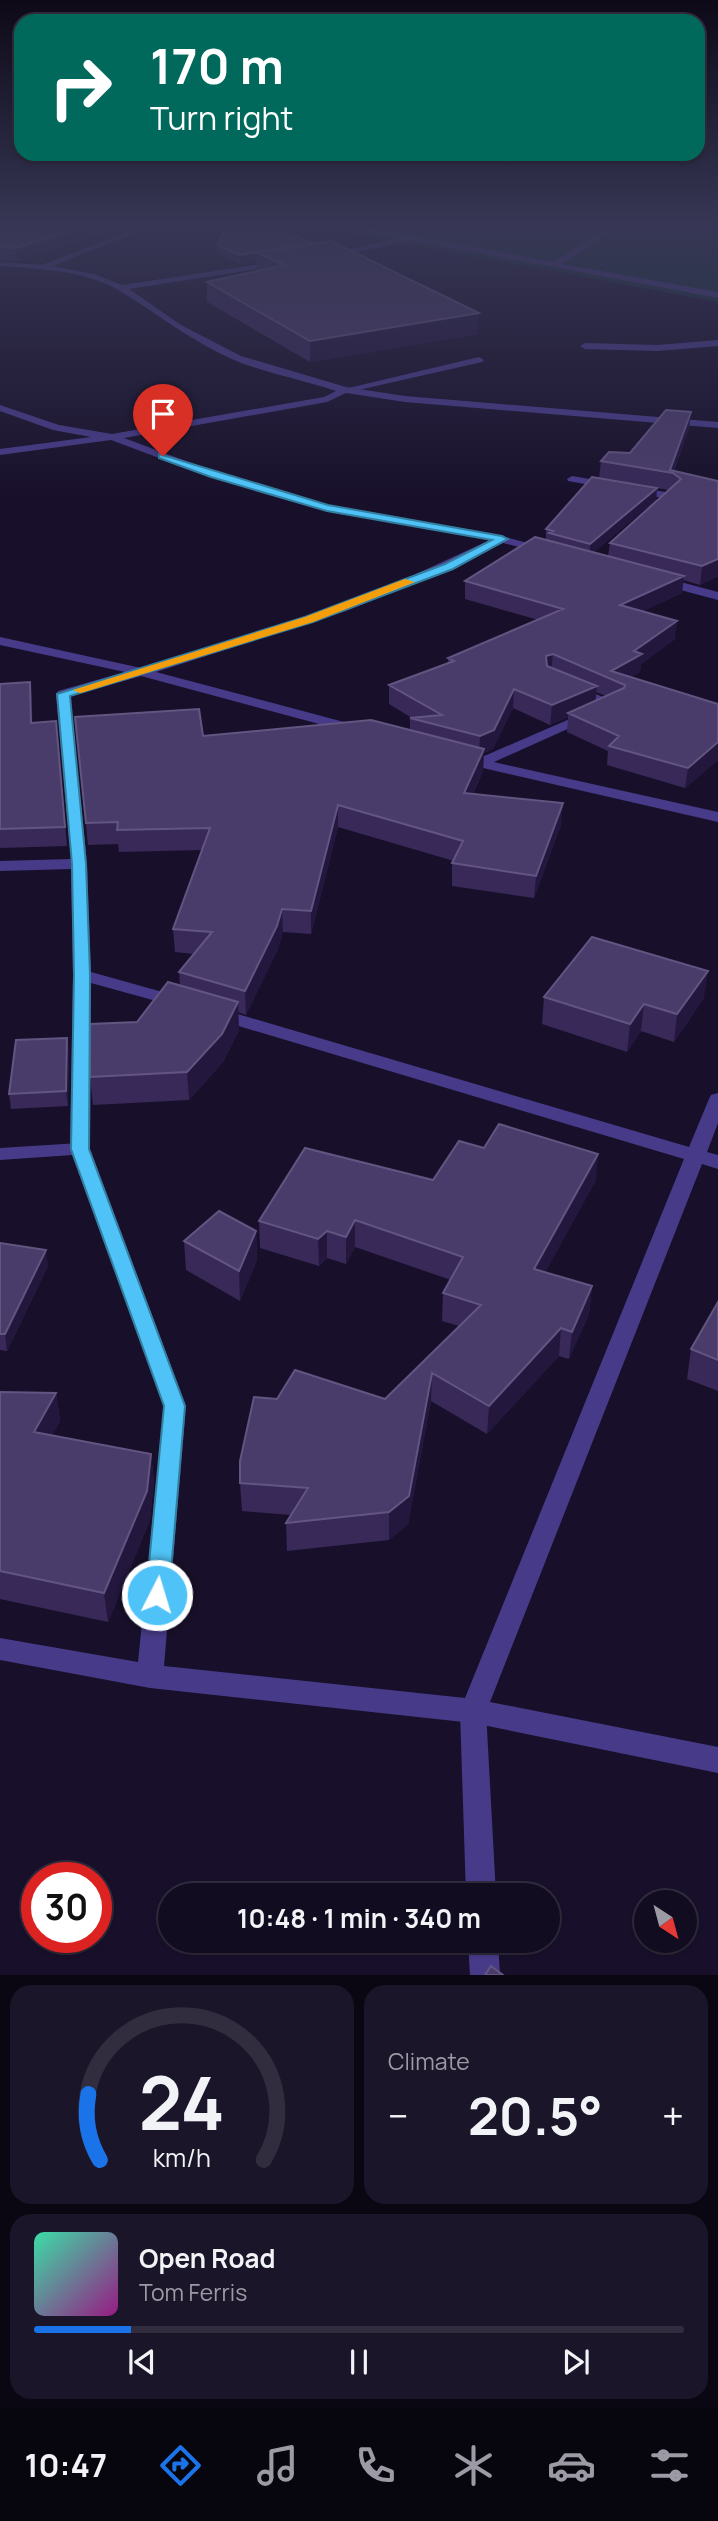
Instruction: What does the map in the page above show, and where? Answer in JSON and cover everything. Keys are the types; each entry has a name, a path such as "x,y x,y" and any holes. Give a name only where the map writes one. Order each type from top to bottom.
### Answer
{"street":[{"path":"161,315 238,358 345,390 405,400 718,425"},
{"path":"584,346 657,348 718,343"},
{"path":"0,452 111,437 327,399 345,390 479,360"},
{"path":"0,408 57,428 111,437 214,475 327,508 502,539 555,552"},
{"path":"572,479 671,496 653,513"},
{"path":"150,1676 175,1406 80,1149 82,975 79,864 63,694 309,620 449,566 502,539"},
{"path":"656,579 718,596"},
{"path":"0,641 142,672 363,732"},
{"path":"480,763 614,705 564,684"},
{"path":"441,753 718,817"},
{"path":"0,866 79,864"},
{"path":"82,975 718,1162"},
{"path":"480,1883 473,1711 694,1153 718,1099"},
{"path":"0,1154 80,1149"},
{"path":"0,1648 150,1676 473,1711 718,1760"},
{"path":"484,1953 485,1975"}],"building":[{"path":"265,315 466,315 310,341"},
{"path":"666,410 691,412 670,470 718,481 718,559 702,566 610,543 681,479 673,473 601,461 609,452 630,453"},
{"path":"592,477 657,488 590,544 549,533 553,531 546,529"},
{"path":"535,537 684,576 620,605 677,621 634,651 642,654 611,671 718,704 718,742 688,768 609,746 619,736 568,713 624,688 625,685 553,654 546,656 547,666 597,686 552,705 514,689 494,730 480,736 410,718 442,715 389,685 454,661 448,658 563,609 465,581"},
{"path":"30,682 31,723 56,721 65,827 0,829 0,684"},
{"path":"199,709 203,736 371,720 484,749 464,793 563,803 536,876 452,863 463,841 338,805 311,911 282,909 277,926 245,991 179,972 212,932 173,929 210,828 117,830 118,822 86,823 75,717"},
{"path":"592,937 708,971 677,1014 644,1004 630,1024 544,997"},
{"path":"168,982 238,1002 222,1034 187,1072 90,1077 90,1024 137,1022"},
{"path":"67,1038 66,1091 9,1094 16,1040"},
{"path":"499,1124 598,1154 534,1269 592,1286 572,1332 561,1328 489,1406 432,1373 409,1496 389,1512 286,1523 308,1488 240,1483 240,1461 254,1397 277,1399 295,1370 385,1399 481,1305 443,1293 463,1257 355,1220 346,1237 327,1231 318,1239 259,1221 305,1148 433,1180 459,1141 484,1148"},
{"path":"219,1211 256,1231 239,1271 184,1241"},
{"path":"0,1243 46,1250 5,1334 0,1334"},
{"path":"718,1302 718,1360 691,1349"},
{"path":"0,1392 56,1393 34,1432 151,1454 147,1491 104,1593 0,1571"},
{"path":"491,1966 503,1975 485,1975"}],"slow traffic":[{"path":"80,690 309,620 409,582"}],"route":[{"path":"157,1595 175,1406 80,1149 82,975 79,864 63,694 309,620 449,566 502,539 327,508 214,475 163,456"}]}
